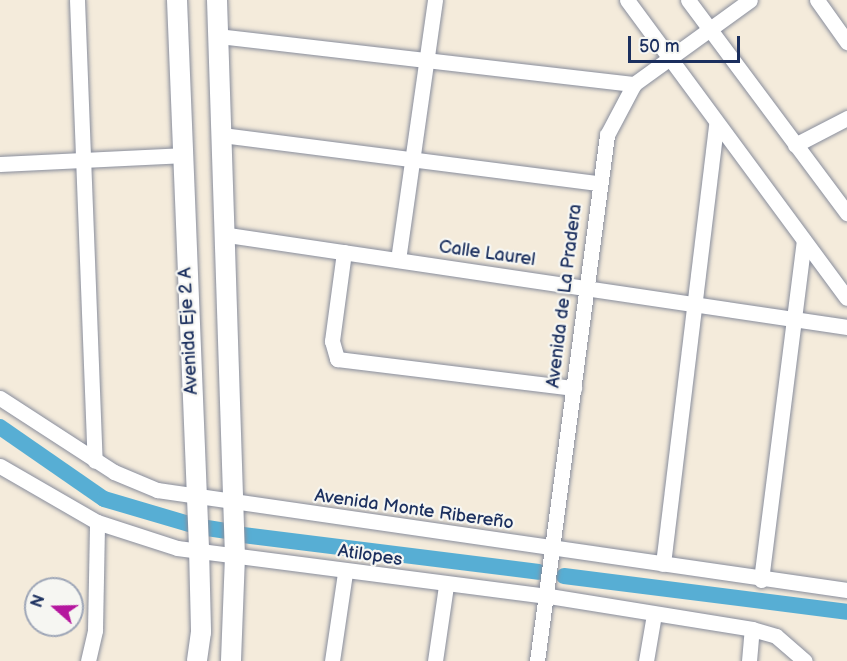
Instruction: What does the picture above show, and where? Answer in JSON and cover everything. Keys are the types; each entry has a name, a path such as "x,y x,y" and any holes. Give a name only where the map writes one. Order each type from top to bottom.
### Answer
{"street":[{"path":"77,0 95,461"},
{"name":"Avenida Eje 2 A","path":"177,0 180,155 199,549 197,661"},
{"path":"217,0 228,235 234,504 235,556 231,661"},
{"path":"398,260 435,0"},
{"path":"627,0 670,55 716,123 847,297"},
{"path":"688,0 708,30 847,213"},
{"name":"Avenida de La Pradera","path":"537,661 549,596 598,183 612,122 634,84 670,55 750,0"},
{"path":"817,0 847,42"},
{"path":"218,36 634,84"},
{"path":"795,145 847,118"},
{"path":"663,564 697,305 716,123"},
{"path":"222,135 598,183"},
{"path":"0,164 180,155"},
{"name":"Calle Laurel","path":"228,235 847,327"},
{"path":"761,580 804,241"},
{"path":"344,252 332,341 337,359 574,388"},
{"name":"Avenida Monte Ribereño","path":"0,398 95,461 157,490 234,504 663,564 761,580 847,590"},
{"name":"Atilopes","path":"0,466 98,522 177,548 199,549 345,573 549,596 752,629 776,636 806,661"},
{"path":"88,661 95,630 98,522"},
{"path":"332,661 345,573"},
{"path":"435,661 446,586"},
{"path":"646,661 654,614"},
{"path":"749,661 752,629"}],"waterway":[{"path":"0,427 104,499 189,524"},
{"path":"207,528 226,531"},
{"path":"243,535 539,572"},
{"path":"564,576 847,612"}]}
